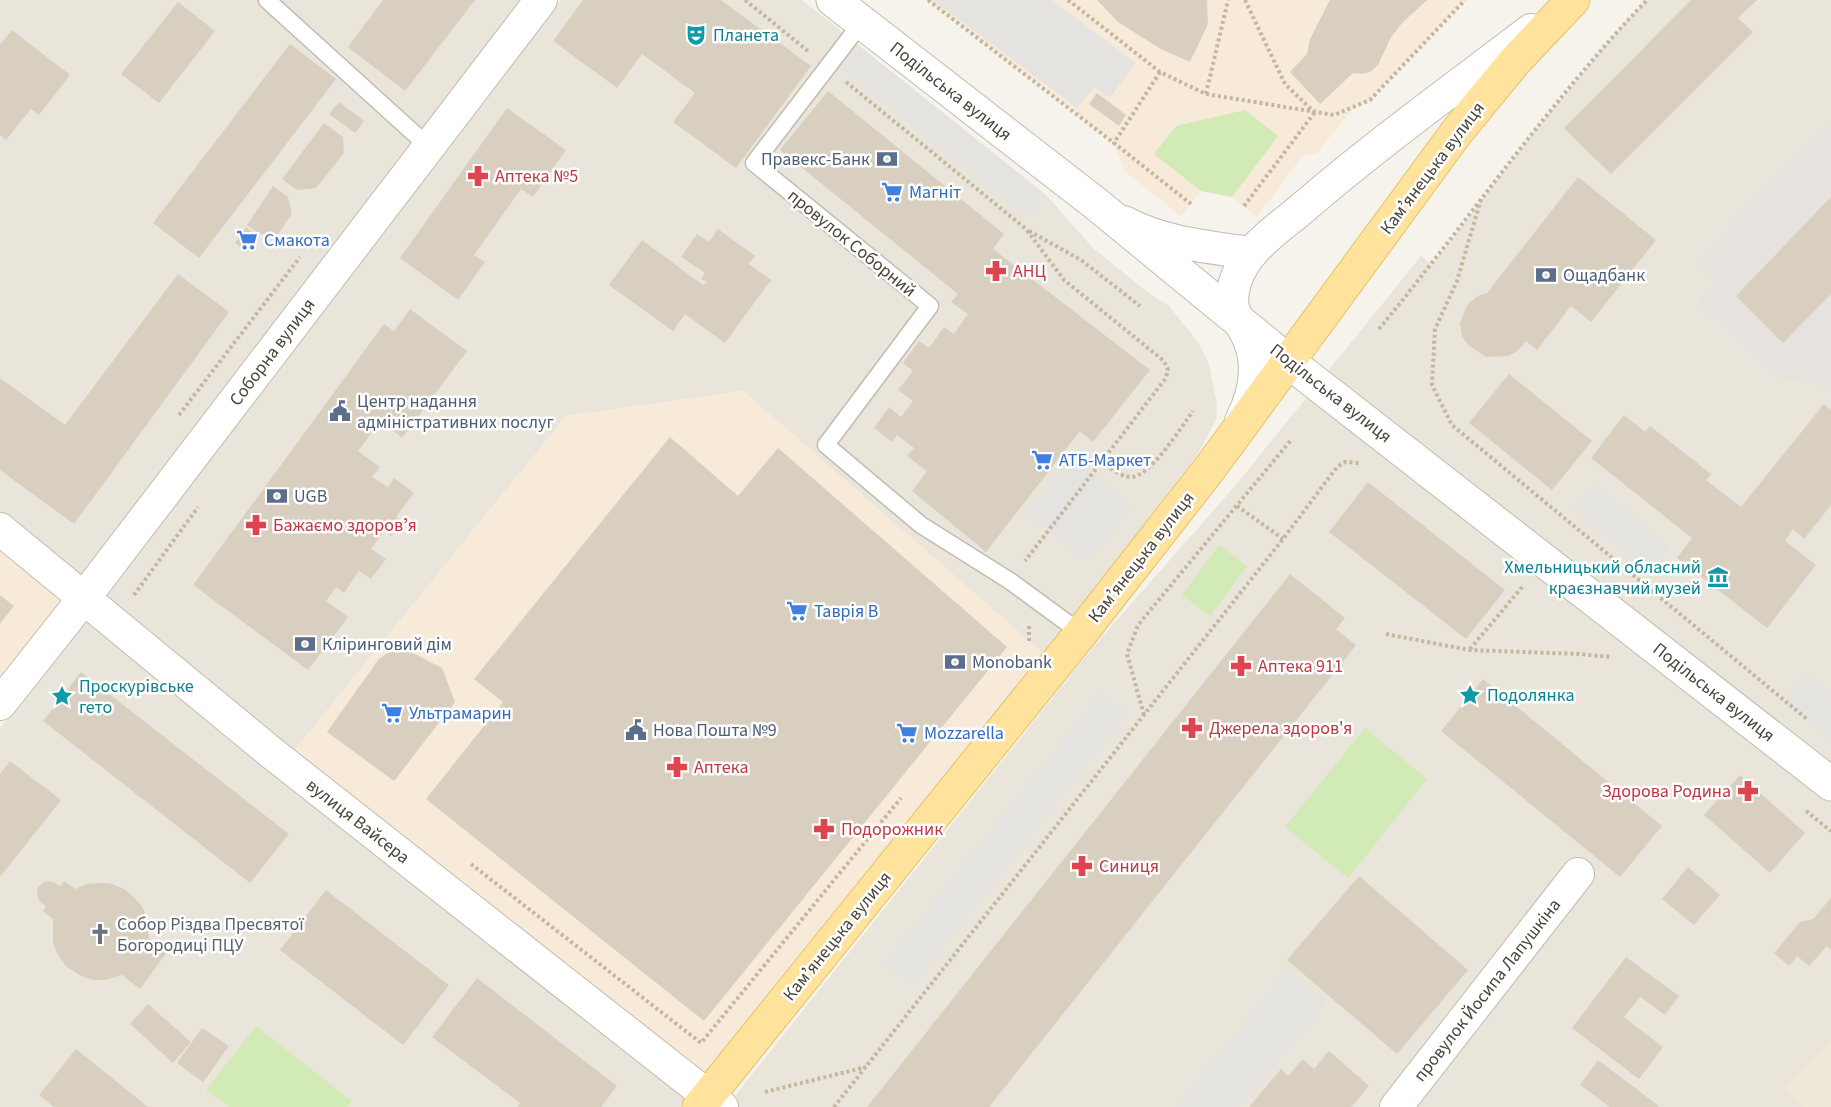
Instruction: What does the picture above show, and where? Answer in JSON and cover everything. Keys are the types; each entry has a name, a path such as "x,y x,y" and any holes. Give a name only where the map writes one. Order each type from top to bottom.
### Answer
{"main road":[{"name":"Камʼянецька вулиця","path":"710,1103 1081,633 1234,435 1290,362 1456,133 1515,61 1572,0"}],"street":[{"name":"Соборна вулиця","path":"0,704 84,598 542,0"},
{"name":"Подільська вулиця","path":"833,0 1095,203 1290,362 1831,784"},
{"path":"1234,435 1252,394 1255,372 1251,344 1235,318 1232,303 1235,282 1251,253 1347,170 1407,122 1572,0"},
{"path":"1095,203 1127,224 1160,238 1251,253"},
{"name":"вулиця Вайсера","path":"0,529 273,754 710,1103"},
{"name":"провулок Йосипа Лапушкіна","path":"1396,1107 1578,874"}],"lane":[{"path":"267,0 429,147"},
{"name":"провулок Соборний","path":"862,22 754,163 930,306 826,445 921,525 1010,581 1081,633"}],"path":[{"path":"746,0 1026,229 1081,260 1140,306"},
{"path":"927,0 1114,142 1191,204"},
{"path":"1068,0 1160,72 1206,94 1334,115 1370,100 1465,0"},
{"path":"1206,94 1228,0"},
{"path":"1245,0 1285,84 1315,112"},
{"path":"1380,329 1538,127 1647,0"},
{"path":"1114,142 1160,72"},
{"path":"1244,206 1315,112"},
{"path":"1481,199 1461,271 1435,329 1432,384 1452,425 1816,727"},
{"path":"1010,581 1166,378 1168,370 1164,362 1064,280 1026,229"},
{"path":"1101,461 1127,477 1137,477 1149,468 1193,411"},
{"path":"1144,715 1127,654 1138,625 1291,440"},
{"path":"834,1107 1283,539 1337,467 1345,462 1358,462"},
{"path":"1237,506 1283,539"},
{"path":"1469,650 1523,586"},
{"path":"134,595 142,602"},
{"path":"1023,649 1030,640 1029,624"},
{"path":"1386,634 1469,650 1614,657"},
{"path":"469,863 701,1043 903,795"},
{"path":"765,1092 866,1067"}],"shaded area":[{"path":"0,0 522,0 81,576 0,511"},
{"path":"561,0 802,0 1046,195 1093,248 1150,294 1168,305 1198,342 1209,364 1217,404 1216,419 1195,458 1044,654 743,391 566,416 294,751 105,596"},
{"path":"928,0 1465,0 1370,100 1353,109 1317,153 1302,156 1257,217 1232,197 1201,191 1181,216 1125,172 1114,143"},
{"path":"933,0 1052,0 1136,63 1110,98 1094,87 1077,108"},
{"path":"1647,0 1831,0 1831,1107 726,1107 1095,645 1235,486 1421,256 1432,265 1538,127 1621,27"},
{"path":"860,47 1046,195 1027,218 843,69"},
{"path":"1831,123 1831,387 1775,376 1697,301 1717,280 1697,261"},
{"path":"743,391 1044,654 706,1075 294,751 566,416"},
{"path":"1071,457 1133,506 1088,562 1027,514"},
{"path":"1594,483 1669,547 1648,572 1573,509"},
{"path":"0,550 62,600 0,679"},
{"path":"86,620 687,1098 680,1107 0,1107 0,728"},
{"path":"1809,673 1831,693 1831,741 1785,700"},
{"path":"1101,693 1127,713 914,984 885,963"},
{"path":"1286,971 1327,1003 1239,1107 1177,1107"},
{"path":"1831,1041 1831,1107 1803,1107 1784,1088"}],"green space":[{"path":"1245,110 1278,136 1232,197 1201,191 1154,154 1176,126"},
{"path":"1219,545 1247,566 1210,616 1182,595"},
{"path":"1365,728 1427,779 1348,878 1285,827"},
{"path":"256,1026 352,1101 347,1107 229,1107 206,1090"}],"building":[{"path":"383,0 475,0 405,91 348,47"},
{"path":"583,0 721,0 811,66 736,168 673,122 695,93 642,54 617,88 553,41"},
{"path":"1097,0 1207,0 1208,24 1190,62 1161,49 1118,22"},
{"path":"1330,0 1427,0 1403,22 1391,37 1378,65 1370,72 1353,73 1320,104 1290,72 1307,54 1310,39"},
{"path":"1691,0 1757,0 1738,18 1753,32 1611,174 1564,128"},
{"path":"178,2 215,31 159,103 121,74"},
{"path":"12,30 70,75 39,115 31,109 6,140 0,135 0,45"},
{"path":"290,44 336,79 199,258 153,223"},
{"path":"828,91 1004,234 993,249 1150,370 1093,442 1080,431 986,552 912,491 927,471 907,456 914,448 897,435 892,442 874,428 889,407 901,417 913,401 898,390 913,371 903,363 919,341 929,348 944,327 954,334 968,314 951,302 958,294 780,150"},
{"path":"1097,93 1126,115 1119,126 1089,104"},
{"path":"339,102 364,121 355,133 329,114"},
{"path":"507,108 566,150 533,197 521,189 474,255 485,262 458,300 400,258"},
{"path":"324,123 343,137 344,153 316,188 297,190 282,179"},
{"path":"1578,177 1656,240 1591,322 1571,306 1537,350 1526,341 1509,356 1486,357 1468,345 1462,336 1460,324 1468,304 1478,296 1487,293"},
{"path":"273,186 288,197 292,214 278,234 260,234 247,225"},
{"path":"1831,197 1831,294 1783,343 1736,296"},
{"path":"246,227 258,237 248,252 235,243"},
{"path":"718,229 755,256 749,264 771,280 725,343 685,314 673,331 609,285 642,240 703,285 707,282 701,279 705,273 681,257 697,234 709,242"},
{"path":"178,274 229,312 74,524 0,470 0,378 65,425"},
{"path":"410,309 467,351 402,438 381,421 358,451 380,467 372,477 388,487 394,478 414,493 396,517 402,521 391,536 384,531 371,549 386,559 371,579 359,571 344,593 336,587 326,601 348,617 308,670 193,585 384,324 394,331"},
{"path":"1509,374 1592,441 1552,490 1469,423"},
{"path":"1824,404 1831,410 1831,505 1804,539 1793,529 1785,541 1816,565 1767,628 1677,558 1692,538 1591,458 1624,415 1645,432 1650,426 1711,474 1706,480 1741,507"},
{"path":"670,437 738,496 778,448 1007,647 704,1021 426,799 503,702 474,679"},
{"path":"1368,482 1505,590 1466,639 1329,532"},
{"path":"1290,574 1345,618 1336,629 1356,645 989,1107 867,1107"},
{"path":"0,595 14,606 0,624"},
{"path":"399,646 442,668 455,702 394,781 327,732 379,659"},
{"path":"81,672 289,834 250,883 43,721"},
{"path":"1483,679 1662,826 1620,877 1441,731"},
{"path":"10,761 61,800 0,877 0,774"},
{"path":"1740,775 1805,833 1770,873 1704,815"},
{"path":"1688,867 1720,895 1694,925 1662,899"},
{"path":"1359,876 1468,970 1397,1054 1287,960"},
{"name":"Собор Різдва Пресвятої Богородиці ПЦУ","path":"46,881 60,886 64,881 76,889 87,884 112,884 124,889 135,898 143,908 149,938 167,952 140,989 122,975 105,980 93,980 81,976 66,966 53,942 53,919 43,911 46,907 37,895 38,887"},
{"path":"326,890 449,985 403,1045 280,950"},
{"path":"1831,898 1831,949 1827,946 1809,966 1797,956 1789,966 1774,953 1800,922 1813,919"},
{"path":"1626,957 1679,996 1665,1015 1640,997 1624,1017 1663,1047 1639,1079 1572,1028"},
{"path":"477,978 617,1086 601,1107 517,1107 520,1103 432,1037"},
{"path":"148,1004 191,1042 173,1063 130,1024"},
{"path":"202,1028 229,1046 203,1082 177,1063"},
{"path":"76,1049 148,1107 54,1107 39,1095"},
{"path":"1329,1051 1369,1086 1351,1107 1249,1107 1281,1069 1288,1076 1303,1059 1314,1069"},
{"path":"1598,1060 1659,1106 1610,1107 1580,1085"}],"place":[{"name":"Планета","path":"696,35"},
{"name":"Правекс-Банк","path":"887,159"},
{"name":"Аптека №5","path":"478,176"},
{"name":"Магніт","path":"892,192"},
{"name":"Смакота","path":"247,240"},
{"name":"АНЦ","path":"996,271"},
{"name":"Ощадбанк","path":"1546,275"},
{"name":"Центр надання адміністративних послуг","path":"340,411"},
{"name":"АТБ-Маркет","path":"1042,460"},
{"name":"UGB","path":"277,496"},
{"name":"Бажаємо здоровʼя","path":"256,525"},
{"name":"Хмельницький обласний краєзнавчий музей","path":"1718,577"},
{"name":"Таврія В","path":"797,611"},
{"name":"Кліринговий дім","path":"305,644"},
{"name":"Monobank","path":"955,662"},
{"name":"Аптека 911","path":"1241,666"},
{"name":"Подолянка","path":"1470,695"},
{"name":"Проскурівське гето","path":"62,696"},
{"name":"Ультрамарин","path":"392,713"},
{"name":"Джерела здоров'я","path":"1192,728"},
{"name":"Нова Пошта №9","path":"636,730"},
{"name":"Mozzarella","path":"907,733"},
{"name":"Аптека","path":"677,767"},
{"name":"Здорова Родина","path":"1748,791"},
{"name":"Подорожник","path":"824,829"},
{"name":"Синиця","path":"1082,866"},
{"name":"Собор Різдва Пресвятої Богородиці ПЦУ","path":"100,934"}]}
